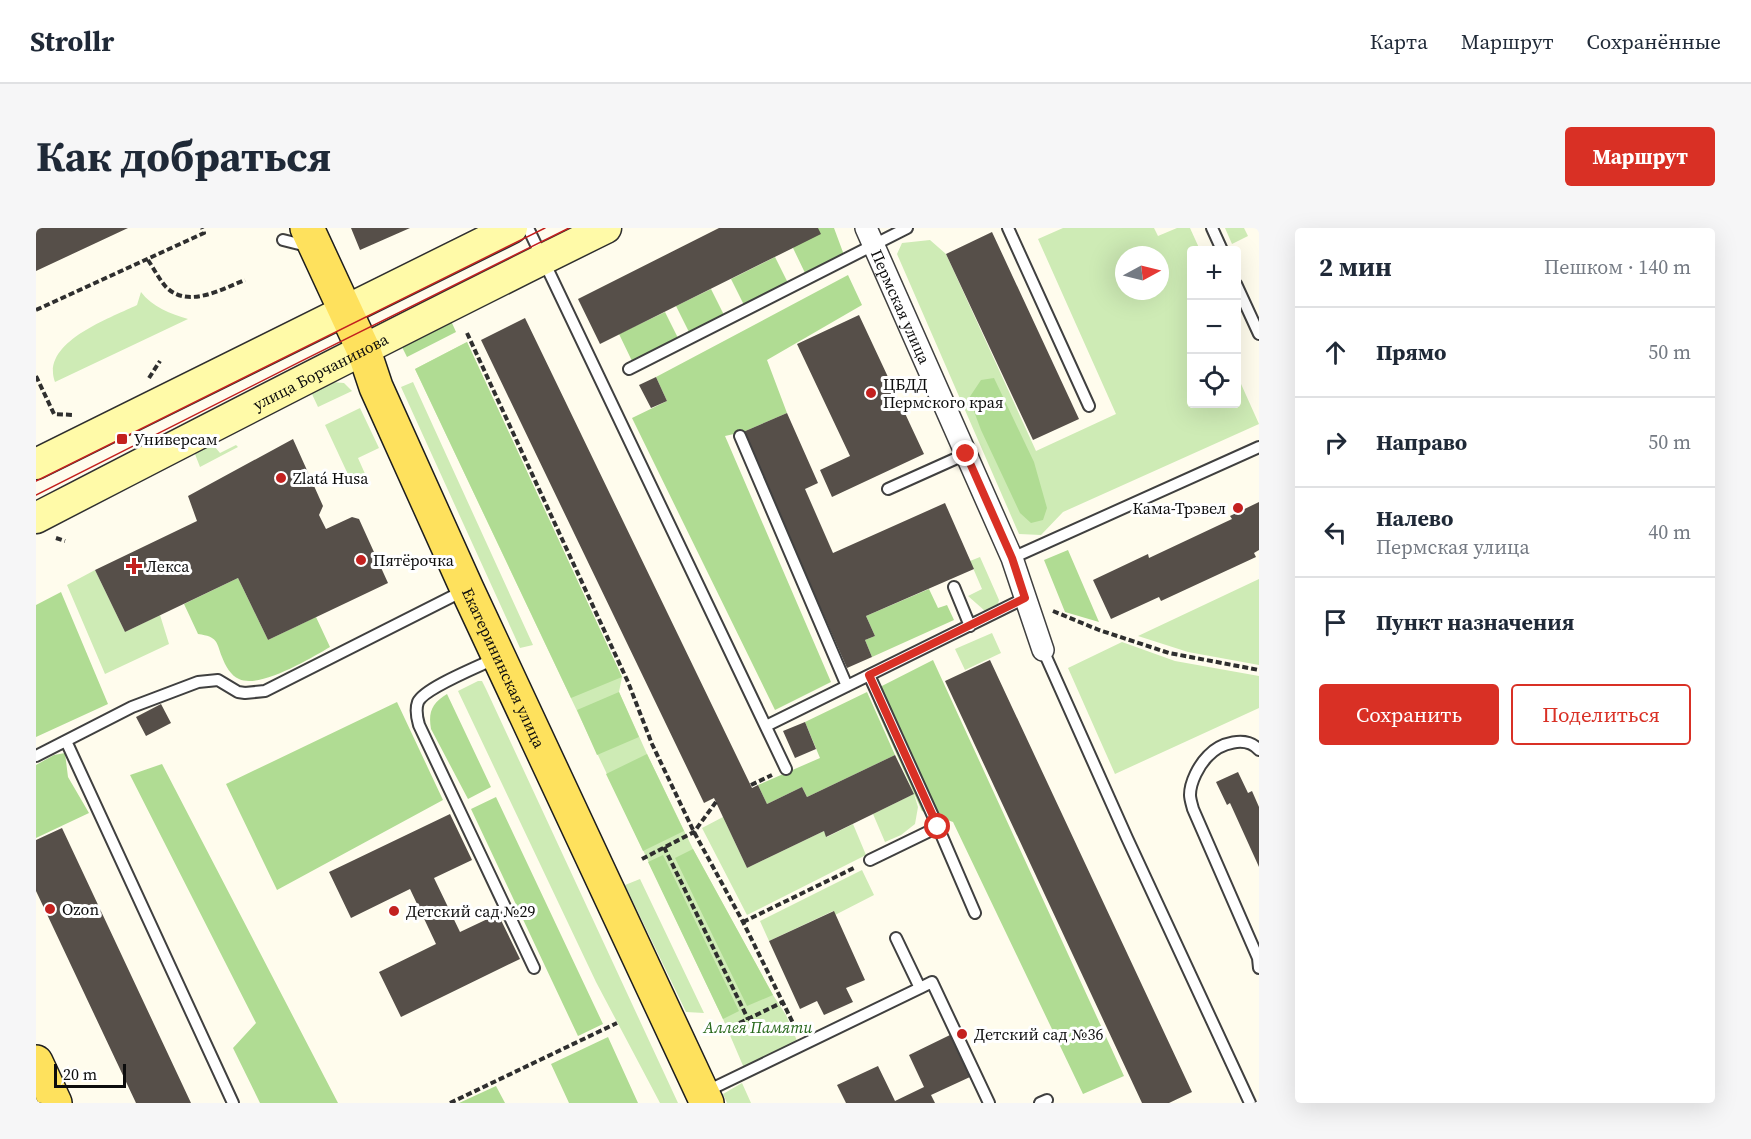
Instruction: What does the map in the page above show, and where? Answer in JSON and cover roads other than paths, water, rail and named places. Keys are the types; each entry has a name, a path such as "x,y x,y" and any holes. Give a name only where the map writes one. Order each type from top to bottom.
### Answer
{"main road":[{"path":"36,464 512,228"},
{"name":"улица Борчанинова","path":"36,519 300,380 364,351 606,228"},
{"name":"Екатерининская улица","path":"302,238 345,311 364,351 376,387 466,589 705,1098"},
{"path":"36,1062 55,1103"}],"street":[{"name":"Пермская улица","path":"870,237 1012,558 1043,650"}],"lane":[{"path":"528,228 786,769"},
{"path":"628,369 870,237 907,228"},
{"path":"1008,228 1089,406"},
{"path":"1212,228 1220,246"},
{"path":"1241,295 1259,334"},
{"path":"740,436 847,686"},
{"path":"1012,558 1259,447"},
{"path":"888,489 966,454"},
{"path":"954,587 970,626"},
{"path":"36,756 132,707 198,682 218,680 238,692 245,693 265,691 466,589"},
{"path":"766,726 1025,598"},
{"path":"1043,650 1250,1103"},
{"path":"498,657 429,690 417,703 416,712 419,726 534,968"},
{"path":"869,675 975,913"},
{"path":"66,741 233,1103"},
{"path":"1259,750 1247,742 1235,742 1221,746 1207,756 1194,778 1190,796 1193,809 1258,958 1259,968"},
{"path":"870,860 938,827"},
{"path":"896,938 920,988"},
{"path":"705,1098 803,1044 932,982 989,1103"}],"tram line":[{"path":"36,481 545,228"},
{"path":"36,495 569,228"}],"place":[{"name":"ЦБДД Пермского края","path":"871,393"},
{"name":"Универсам","path":"122,439"},
{"name":"Zlatá Husa","path":"281,478"},
{"name":"Кама-Трэвел","path":"1238,508"},
{"name":"Пятёрочка","path":"361,560"},
{"name":"Лекса","path":"134,566"},
{"name":"Ozon","path":"50,909"},
{"name":"Детский сад №29","path":"394,911"},
{"name":"Детский сад №36","path":"962,1034"}],"park label":[{"name":"Аллея Памяти","path":"758,1027"}]}
